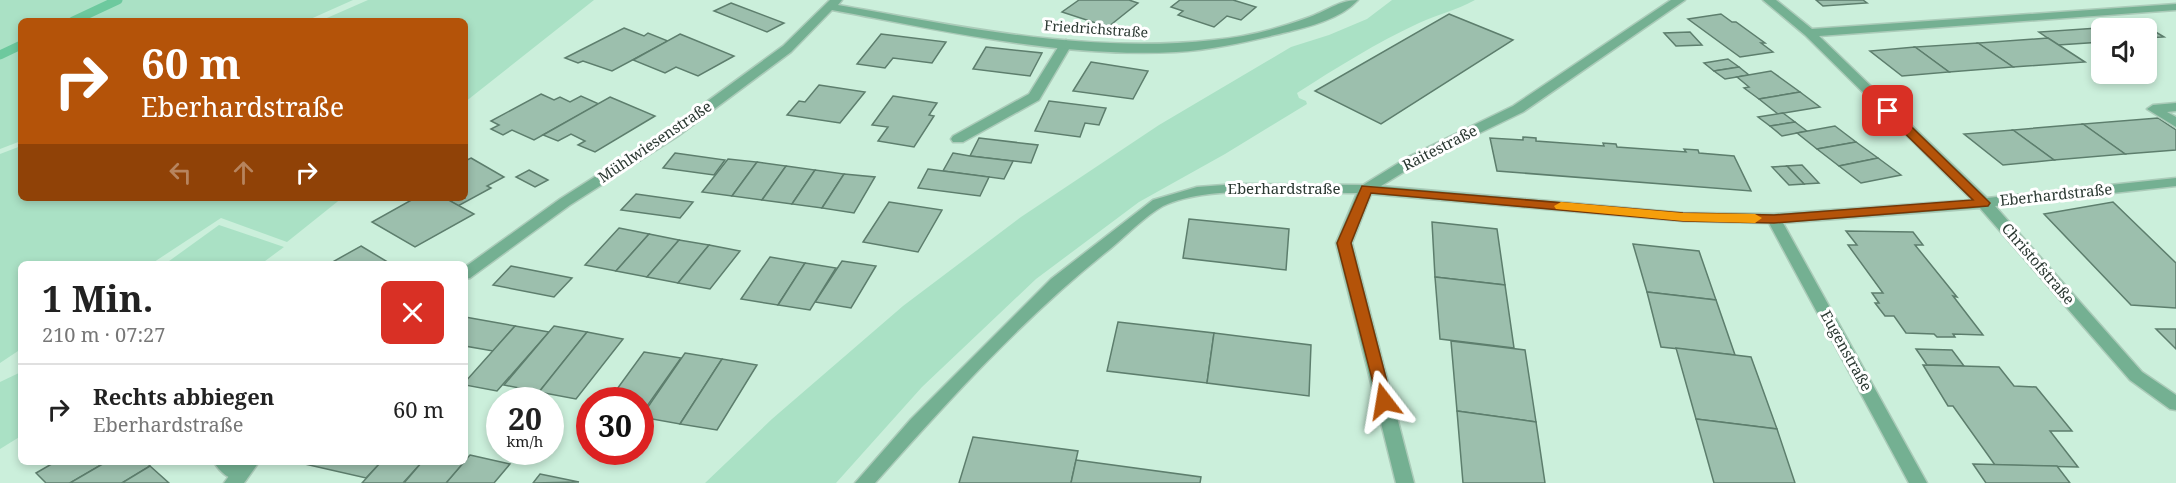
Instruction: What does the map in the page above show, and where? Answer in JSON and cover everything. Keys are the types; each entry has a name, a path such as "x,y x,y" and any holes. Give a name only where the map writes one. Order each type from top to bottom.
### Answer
{"street":[{"name":"Friedrichstraße","path":"834,3 1066,44 1138,49 1204,46 1261,37 1330,15 1352,0"},
{"name":"Raitestraße","path":"1366,189 1415,159 1518,109 1679,0"},
{"name":"Christofstraße","path":"1769,0 1809,33 1984,203 2136,376 2176,404"},
{"name":"Mühlwiesenstraße","path":"468,272 565,202 673,133 787,49 834,3"},
{"path":"1809,33 2176,7"},
{"path":"958,139 1034,97 1066,44"},
{"path":"2176,108 2153,109 2176,123"},
{"name":"Eberhardstraße","path":"864,483 917,424 1057,283 1158,203 1197,190 1366,189 1683,217 1774,219 1984,203 2176,182"},
{"path":"1366,189 1344,243 1405,483"},
{"name":"Eugenstraße","path":"1774,219 1918,483"},
{"path":"228,465 241,473"}],"green space":[{"path":"0,0 353,0 313,18 18,18 18,142 0,149"},
{"path":"368,0 594,0 468,100 468,18 327,18"},
{"path":"1392,0 1475,0 1403,31 1356,56 1297,93 1299,98 1307,104 1225,154 1139,202 1036,279 922,387 836,483 705,483 772,419 903,306 1021,217 1159,125 1291,47 1329,35 1367,19"},
{"path":"18,147 18,201 338,201 287,242 221,218 156,261 18,261 18,351 0,363 0,154"},
{"path":"219,225 284,247 265,261 169,261"},
{"path":"18,373 18,438 0,449 0,382"}],"building":[{"path":"1079,0 1129,0 1138,3 1108,27 1062,12"},
{"path":"1180,0 1233,0 1256,7 1241,20 1227,16 1214,27 1178,15 1183,11 1171,7"},
{"path":"1816,0 1863,0 1867,3 1823,6"},
{"path":"731,3 784,23 767,32 714,11"},
{"path":"1449,14 1513,40 1381,124 1315,91"},
{"path":"1721,14 1765,43 1761,43 1773,52 1740,57 1688,19"},
{"path":"624,28 644,36 648,33 668,41 612,71 583,61 578,63 565,58"},
{"path":"2091,28 2091,43 2058,45 2039,32"},
{"path":"1690,32 1702,45 1676,46 1664,33"},
{"path":"680,34 734,56 698,76 676,67 665,73 633,60"},
{"path":"881,34 946,42 932,63 893,58 885,68 857,64"},
{"path":"2048,38 2085,62 2013,67 1978,43"},
{"path":"1978,43 2013,67 1949,72 1915,47"},
{"path":"986,47 1042,53 1030,76 973,69"},
{"path":"1915,47 1949,72 1902,76 1870,51"},
{"path":"1728,59 1739,67 1714,71 1704,63"},
{"path":"1091,62 1148,71 1133,99 1073,91"},
{"path":"1739,67 1749,75 1725,79 1714,71"},
{"path":"1771,71 1800,92 1759,99 1744,88 1749,87 1737,77"},
{"path":"819,85 865,92 840,123 787,115 799,101 805,102"},
{"path":"1800,92 1820,107 1778,114 1759,99"},
{"path":"541,94 554,100 560,97 570,102 581,96 599,104 534,140 512,130 503,135 491,129 499,125 491,121"},
{"path":"893,96 937,103 929,115 934,116 914,147 878,141 888,127 872,125"},
{"path":"610,97 655,116 595,152 578,145 585,141 571,134 558,141 543,135"},
{"path":"1049,101 1106,108 1099,125 1085,123 1080,137 1035,131"},
{"path":"1783,113 1795,122 1770,126 1758,117"},
{"path":"2158,118 2176,130 2176,150 2125,154 2083,124"},
{"path":"1795,122 1807,131 1782,136 1770,126"},
{"path":"2083,124 2125,154 2054,160 2013,130"},
{"path":"1835,126 1856,142 1817,149 1797,133"},
{"path":"2013,130 2054,160 2003,165 1964,134"},
{"path":"1523,137 1536,138 1536,141 1604,146 1603,143 1616,144 1617,147 1686,152 1684,149 1698,150 1699,153 1734,156 1751,191 1497,171 1490,138 1523,140"},
{"path":"979,138 1038,145 1031,163 970,156"},
{"path":"1856,142 1878,158 1839,166 1817,149"},
{"path":"675,153 725,160 714,175 663,168"},
{"path":"953,153 1013,161 1004,179 943,171"},
{"path":"471,158 504,177 487,186 491,188 468,201 468,160"},
{"path":"1878,158 1901,175 1861,183 1839,166"},
{"path":"728,159 757,162 732,196 702,192"},
{"path":"757,162 786,166 762,200 732,196"},
{"path":"1802,165 1819,183 1804,184 1787,166"},
{"path":"786,166 815,170 792,204 762,200"},
{"path":"1787,166 1804,184 1789,185 1772,167"},
{"path":"928,169 989,177 980,196 918,188"},
{"path":"529,170 548,180 535,187 516,177"},
{"path":"815,170 844,174 822,208 792,204"},
{"path":"844,174 875,177 854,213 822,208"},
{"path":"636,194 693,202 680,218 621,210"},
{"path":"410,201 450,201 474,214 415,247 372,222"},
{"path":"450,201 467,201 458,206"},
{"path":"889,202 942,210 918,252 863,242"},
{"path":"2113,202 2176,263 2176,308 2131,305 2044,214"},
{"path":"1189,219 1289,229 1286,270 1183,258"},
{"path":"1432,222 1497,229 1505,285 1435,277"},
{"path":"619,228 649,234 616,271 585,265"},
{"path":"1846,231 1913,232 1923,245 1915,245 1957,297 1953,296 1983,335 1953,334 1955,337 1937,337 1934,334 1906,333 1894,316 1885,316 1875,303 1879,303 1872,293 1883,293 1848,245 1857,245"},
{"path":"649,234 679,240 647,277 616,271"},
{"path":"679,240 709,245 678,283 647,277"},
{"path":"1633,244 1699,251 1716,300 1647,292"},
{"path":"709,245 740,251 710,289 678,283"},
{"path":"361,246 386,261 334,261"},
{"path":"770,257 805,263 778,305 741,299"},
{"path":"842,261 876,266 851,308 815,302"},
{"path":"805,263 836,268 810,310 778,305"},
{"path":"511,266 572,278 554,297 493,285"},
{"path":"1435,277 1505,285 1514,348 1440,339"},
{"path":"1647,292 1716,300 1735,355 1661,347"},
{"path":"468,318 515,326 493,351 468,347"},
{"path":"1118,322 1214,333 1207,383 1107,371"},
{"path":"515,326 549,332 501,387 486,387 486,389 468,386 468,379"},
{"path":"554,326 587,332 543,387 504,385"},
{"path":"2156,329 2176,329 2176,349"},
{"path":"587,332 623,339 585,387 576,387 576,399 564,397 564,387 543,387"},
{"path":"1214,333 1311,345 1309,396 1207,383"},
{"path":"1451,341 1525,350 1536,422 1457,411"},
{"path":"1676,348 1751,357 1777,429 1696,419"},
{"path":"1916,349 1952,350 1964,366 1927,365"},
{"path":"644,352 681,358 654,396 654,387 618,387"},
{"path":"685,353 722,359 680,424 654,419 654,398"},
{"path":"722,359 757,365 717,430 680,424"},
{"path":"1923,365 1999,367 2014,386 2036,387 2072,431 2050,431 2078,467 1995,465 1953,406 1948,406"},
{"path":"1457,411 1536,422 1545,483 1463,483"},
{"path":"1696,419 1777,429 1795,483 1714,483"},
{"path":"973,437 1078,451 1071,483 959,483"},
{"path":"470,455 486,459 486,465 509,465 494,483 446,483 461,465 468,465"},
{"path":"1076,460 1201,477 1200,483 1071,483"},
{"path":"1973,464 2057,466 2070,483 1986,483"},
{"path":"50,465 101,465 70,483 46,483 36,473"},
{"path":"101,465 150,466 122,483 70,483"},
{"path":"309,465 378,465 366,478"},
{"path":"378,465 419,465 403,483 362,483"},
{"path":"419,465 461,465 446,483 404,483"},
{"path":"150,466 169,483 122,483"},
{"path":"540,474 579,482 533,483"}],"waterway":[{"path":"79,18 118,0"},
{"path":"0,55 18,46"}],"slow traffic":[{"path":"1561,206 1683,217 1755,218"}],"route":[{"path":"1384,401 1344,243 1366,189 1683,217 1774,219 1984,203 1888,111"}]}
